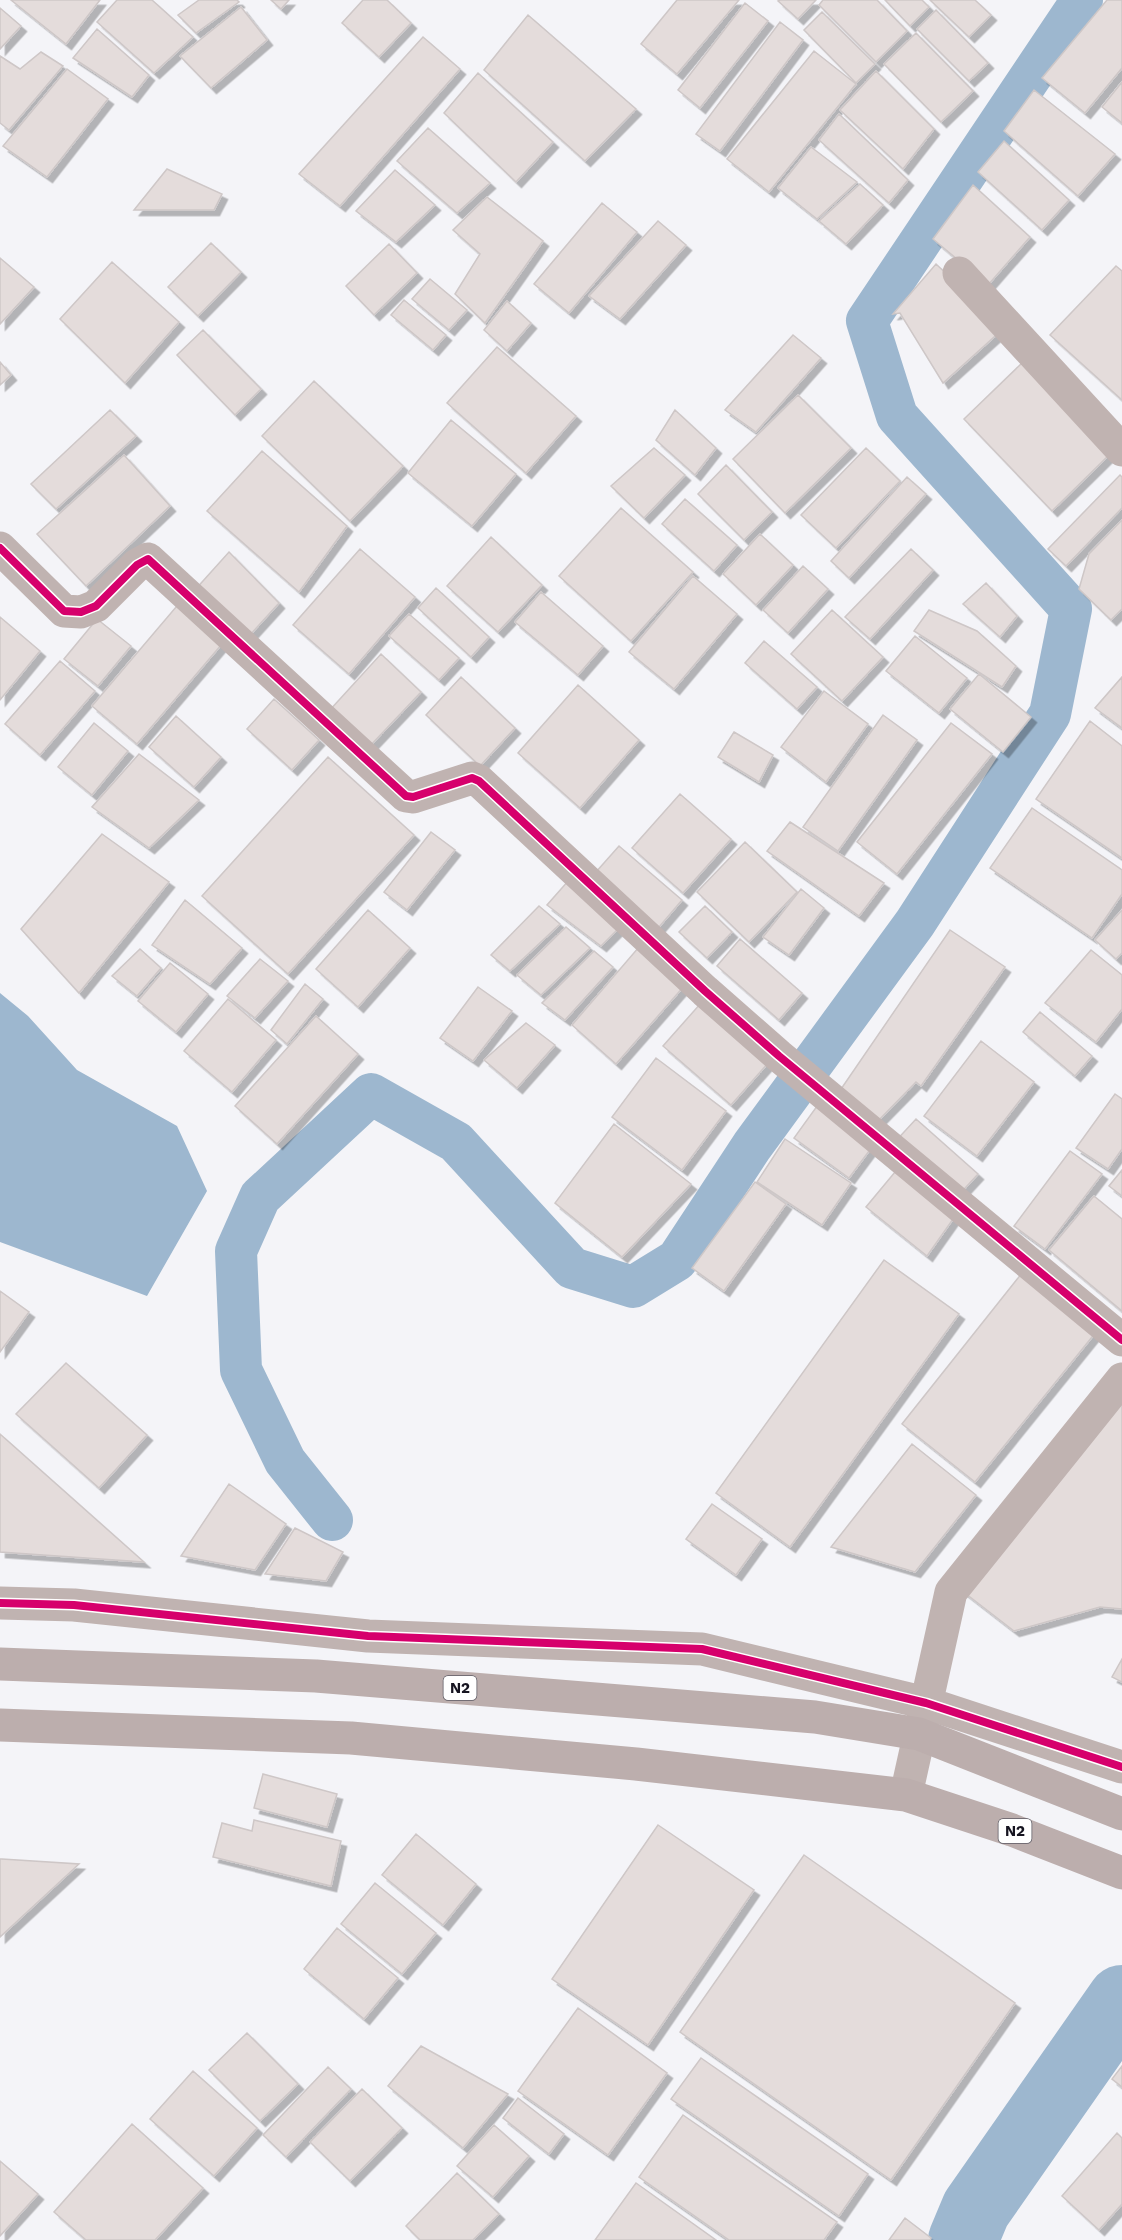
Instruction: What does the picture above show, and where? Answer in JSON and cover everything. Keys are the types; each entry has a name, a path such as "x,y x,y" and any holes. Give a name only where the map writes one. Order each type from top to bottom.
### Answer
{"highway":[{"name":"N2","path":"0,1664 327,1677 815,1717 919,1734 1122,1814"},
{"name":"N2","path":"0,1725 351,1738 636,1764 906,1795 1012,1830 1122,1873"}],"street":[{"path":"959,273 1122,450"},
{"path":"0,549 64,610 81,612 96,606 137,565 148,559 406,796 413,798 461,780 472,778 479,781 778,1056 1122,1340"},
{"path":"906,1795 951,1592 1122,1379"},
{"path":"0,1603 74,1605 368,1636 702,1649 926,1703 1122,1767"}],"water":[{"path":"0,993 28,1016 77,1070 177,1126 207,1191 147,1296 0,1242"}],"building":[{"path":"11,0 100,0 66,44"},
{"path":"117,0 152,0 193,37 154,73 97,22"},
{"path":"199,0 237,0 239,2 196,33 178,15"},
{"path":"271,0 289,0 281,9"},
{"path":"363,0 387,0 411,23 379,57 342,23"},
{"path":"677,0 739,0 677,74 641,44"},
{"path":"816,0 798,19 778,1"},
{"path":"823,0 877,0 907,31 876,62 819,5"},
{"path":"885,0 922,0 929,7 910,26"},
{"path":"930,0 975,0 991,15 969,37"},
{"path":"1107,0 1122,0 1122,68 1085,113 1042,78"},
{"path":"745,3 768,21 700,108 678,90"},
{"path":"241,7 267,40 211,88 180,56"},
{"path":"0,8 21,26 0,49"},
{"path":"936,10 988,63 969,81 917,29"},
{"path":"822,12 875,64 856,83 804,30"},
{"path":"528,15 636,109 585,161 484,70"},
{"path":"780,22 803,40 720,151 696,134"},
{"path":"97,29 149,75 132,97 73,58"},
{"path":"916,33 973,91 941,122 884,64"},
{"path":"423,37 460,69 340,206 299,174"},
{"path":"814,51 856,84 769,192 727,159"},
{"path":"41,52 63,66 9,130 0,123 0,56 20,69"},
{"path":"67,69 108,99 47,177 3,146"},
{"path":"876,71 934,129 903,169 840,110"},
{"path":"478,73 553,142 516,182 444,113"},
{"path":"1122,82 1122,123 1102,107"},
{"path":"1034,90 1115,154 1078,196 1004,131"},
{"path":"839,114 908,180 889,203 819,140"},
{"path":"428,128 490,183 457,213 397,161"},
{"path":"1004,141 1069,200 1042,230 978,172"},
{"path":"811,147 857,182 817,219 778,188"},
{"path":"167,169 222,194 214,210 134,210"},
{"path":"395,170 435,205 396,242 356,211"},
{"path":"860,184 883,205 846,244 819,221"},
{"path":"973,185 1030,237 988,285 933,239"},
{"path":"487,197 543,241 485,323 455,294 480,254 453,230"},
{"path":"602,203 637,232 569,313 534,284"},
{"path":"658,221 686,245 620,319 589,296"},
{"path":"211,243 241,272 198,316 168,287"},
{"path":"389,244 417,273 374,315 346,286"},
{"path":"0,258 34,287 0,324"},
{"path":"112,262 179,322 125,383 60,319"},
{"path":"936,264 1004,328 943,383 900,313 893,314"},
{"path":"1116,266 1122,271 1122,400 1050,335"},
{"path":"430,279 467,310 449,330 412,299"},
{"path":"404,300 446,335 433,350 391,315"},
{"path":"507,301 531,323 507,351 484,330"},
{"path":"203,330 261,389 235,415 177,355"},
{"path":"793,335 821,358 756,432 725,410"},
{"path":"497,347 576,416 526,473 447,403"},
{"path":"0,362 11,375 0,385"},
{"path":"1022,363 1112,452 1052,511 964,419"},
{"path":"314,381 403,466 350,521 262,436"},
{"path":"798,395 851,448 785,513 733,459"},
{"path":"110,410 136,436 56,509 31,484"},
{"path":"675,410 716,448 695,475 656,440"},
{"path":"451,420 516,474 472,526 408,473"},
{"path":"654,448 685,475 644,518 611,486"},
{"path":"866,448 900,481 836,548 801,515"},
{"path":"262,451 347,526 299,592 207,511"},
{"path":"124,455 170,506 86,586 37,534"},
{"path":"726,465 772,512 744,540 698,494"},
{"path":"1120,475 1122,477 1122,508 1066,566 1048,549"},
{"path":"907,477 926,494 849,578 831,561"},
{"path":"685,499 737,545 714,571 662,524"},
{"path":"621,508 693,572 631,641 559,576"},
{"path":"1122,520 1122,609 1111,620 1079,589 1089,554"},
{"path":"760,534 793,565 756,605 723,574"},
{"path":"491,537 542,585 498,632 447,586"},
{"path":"360,549 415,597 349,674 293,625"},
{"path":"911,549 933,570 870,639 845,617"},
{"path":"229,552 279,603 249,636 194,591"},
{"path":"803,566 828,589 788,633 763,610"},
{"path":"693,576 737,614 674,689 629,652"},
{"path":"986,583 1017,616 1000,637 963,604"},
{"path":"436,588 489,637 471,657 418,608"},
{"path":"541,592 603,646 578,675 515,622"},
{"path":"182,600 227,638 137,744 92,706"},
{"path":"832,610 883,657 842,701 791,654"},
{"path":"929,610 977,631 1016,666 1002,687 914,631"},
{"path":"409,614 459,658 439,680 389,636"},
{"path":"0,617 40,651 0,700"},
{"path":"97,619 131,646 98,686 64,659"},
{"path":"915,636 967,678 939,713 886,671"},
{"path":"764,641 817,687 797,709 745,663"},
{"path":"381,654 421,692 368,748 329,711"},
{"path":"60,661 95,691 40,755 5,724"},
{"path":"979,674 1031,717 1003,752 950,709"},
{"path":"461,677 515,728 480,766 426,715"},
{"path":"1122,677 1122,728 1095,708"},
{"path":"578,685 639,740 580,808 518,753"},
{"path":"824,691 868,724 826,782 781,747"},
{"path":"274,699 319,740 292,770 247,729"},
{"path":"883,715 917,740 838,851 803,827"},
{"path":"176,716 221,757 194,787 149,747"},
{"path":"1090,721 1122,746 1122,858 1036,799"},
{"path":"94,723 128,751 92,795 58,767"},
{"path":"951,723 992,754 897,874 857,842"},
{"path":"734,732 773,755 759,782 718,757"},
{"path":"139,754 199,800 149,848 92,807"},
{"path":"328,757 414,835 288,974 202,896"},
{"path":"680,794 731,839 683,893 632,848"},
{"path":"1032,808 1122,870 1122,894 1092,938 990,868"},
{"path":"790,822 884,883 859,916 767,851"},
{"path":"431,832 455,850 407,910 384,892"},
{"path":"102,834 169,882 79,993 21,929"},
{"path":"745,842 797,892 749,942 697,892"},
{"path":"619,846 682,900 659,927 596,872"},
{"path":"569,880 621,926 601,946 547,905"},
{"path":"801,889 824,908 789,955 763,937"},
{"path":"185,900 242,948 210,984 152,945"},
{"path":"539,906 560,924 510,971 491,955"},
{"path":"705,906 732,932 707,958 679,932"},
{"path":"368,910 410,948 358,1007 316,969"},
{"path":"1122,910 1122,953 1116,959 1095,940"},
{"path":"566,927 590,948 541,995 517,975"},
{"path":"950,930 1005,967 921,1086 916,1082 873,1126 839,1092"},
{"path":"740,939 802,993 779,1020 717,966"},
{"path":"639,947 685,985 616,1064 572,1025"},
{"path":"140,949 161,968 137,996 112,976"},
{"path":"1091,950 1122,975 1122,1009 1096,1042 1045,1003"},
{"path":"594,951 613,967 565,1020 542,1003"},
{"path":"260,959 288,981 255,1018 227,996"},
{"path":"170,963 208,994 176,1032 138,1001"},
{"path":"305,984 323,999 287,1044 271,1030"},
{"path":"478,987 512,1011 473,1061 440,1038"},
{"path":"228,999 276,1040 232,1092 184,1051"},
{"path":"701,1003 769,1062 731,1105 663,1046"},
{"path":"1040,1012 1092,1056 1075,1076 1023,1032"},
{"path":"316,1016 358,1054 277,1144 235,1106"},
{"path":"526,1023 555,1045 517,1088 484,1060"},
{"path":"981,1041 1034,1082 977,1156 924,1116"},
{"path":"656,1058 726,1111 682,1170 612,1117"},
{"path":"1115,1094 1122,1099 1122,1149 1108,1169 1076,1148"},
{"path":"820,1102 875,1143 849,1178 794,1138"},
{"path":"916,1119 978,1174 955,1199 893,1144"},
{"path":"614,1124 691,1184 622,1257 555,1203"},
{"path":"785,1139 851,1183 822,1225 757,1182"},
{"path":"1070,1151 1102,1174 1045,1249 1014,1226"},
{"path":"900,1166 958,1212 927,1256 866,1207"},
{"path":"1122,1170 1122,1196 1109,1186"},
{"path":"755,1182 786,1204 724,1291 692,1268"},
{"path":"1094,1196 1122,1219 1122,1311 1049,1250"},
{"path":"884,1260 959,1314 790,1547 716,1493"},
{"path":"1022,1273 1096,1332 975,1482 902,1424"},
{"path":"0,1291 29,1312 0,1352"},
{"path":"66,1363 147,1435 99,1488 16,1414"},
{"path":"1122,1398 1122,1609 1100,1607 1014,1631 961,1590"},
{"path":"0,1434 144,1562 0,1552"},
{"path":"912,1444 976,1495 915,1572 831,1547"},
{"path":"229,1484 286,1524 255,1570 181,1556"},
{"path":"712,1504 762,1539 736,1575 686,1539"},
{"path":"295,1528 343,1552 326,1581 265,1574"},
{"path":"1122,1659 1122,1682 1112,1677"},
{"path":"263,1774 337,1794 327,1827 254,1808"},
{"path":"254,1820 341,1841 331,1886 213,1857 222,1823 252,1831"},
{"path":"658,1825 754,1890 648,2045 552,1979"},
{"path":"416,1834 476,1884 443,1925 382,1875"},
{"path":"804,1855 1015,2003 891,2180 680,2032"},
{"path":"0,1859 2,1859 79,1864 0,1937"},
{"path":"375,1883 436,1933 402,1974 341,1924"},
{"path":"337,1928 398,1978 364,2019 304,1969"},
{"path":"578,2008 667,2073 608,2155 518,2091"},
{"path":"247,2033 298,2084 260,2121 209,2070"},
{"path":"421,2046 508,2094 463,2148 388,2086"},
{"path":"701,2058 868,2174 839,2216 671,2099"},
{"path":"1122,2066 1122,2087 1112,2079"},
{"path":"328,2067 351,2089 286,2157 263,2135"},
{"path":"193,2071 257,2128 214,2176 150,2119"},
{"path":"362,2089 402,2128 350,2181 310,2142"},
{"path":"518,2098 564,2134 549,2154 503,2118"},
{"path":"683,2115 837,2222 824,2240 729,2240 639,2177"},
{"path":"132,2124 203,2188 155,2240 86,2240 54,2212"},
{"path":"494,2125 529,2156 493,2197 457,2166"},
{"path":"1117,2133 1122,2138 1122,2204 1099,2230 1062,2196"},
{"path":"0,2161 38,2194 0,2236"},
{"path":"457,2173 499,2214 473,2240 420,2240 406,2226"},
{"path":"636,2183 716,2240 595,2240"},
{"path":"905,2218 931,2238 930,2240 889,2240"}],"waterway":[{"path":"332,1520 285,1461 241,1370 236,1251 260,1197 371,1094 456,1142 572,1268 633,1287 677,1260 752,1146 915,923 1050,714 1071,609 897,416 867,321 1082,0"},
{"path":"963,2240 976,2209 1122,2000"}],"cycle path":[{"path":"0,548 64,611 81,612 96,606 137,565 148,559 406,796 413,797 472,778 479,781 705,991 779,1056 1122,1340"},
{"path":"0,1603 74,1605 368,1636 702,1649 926,1703 1122,1767"}]}
